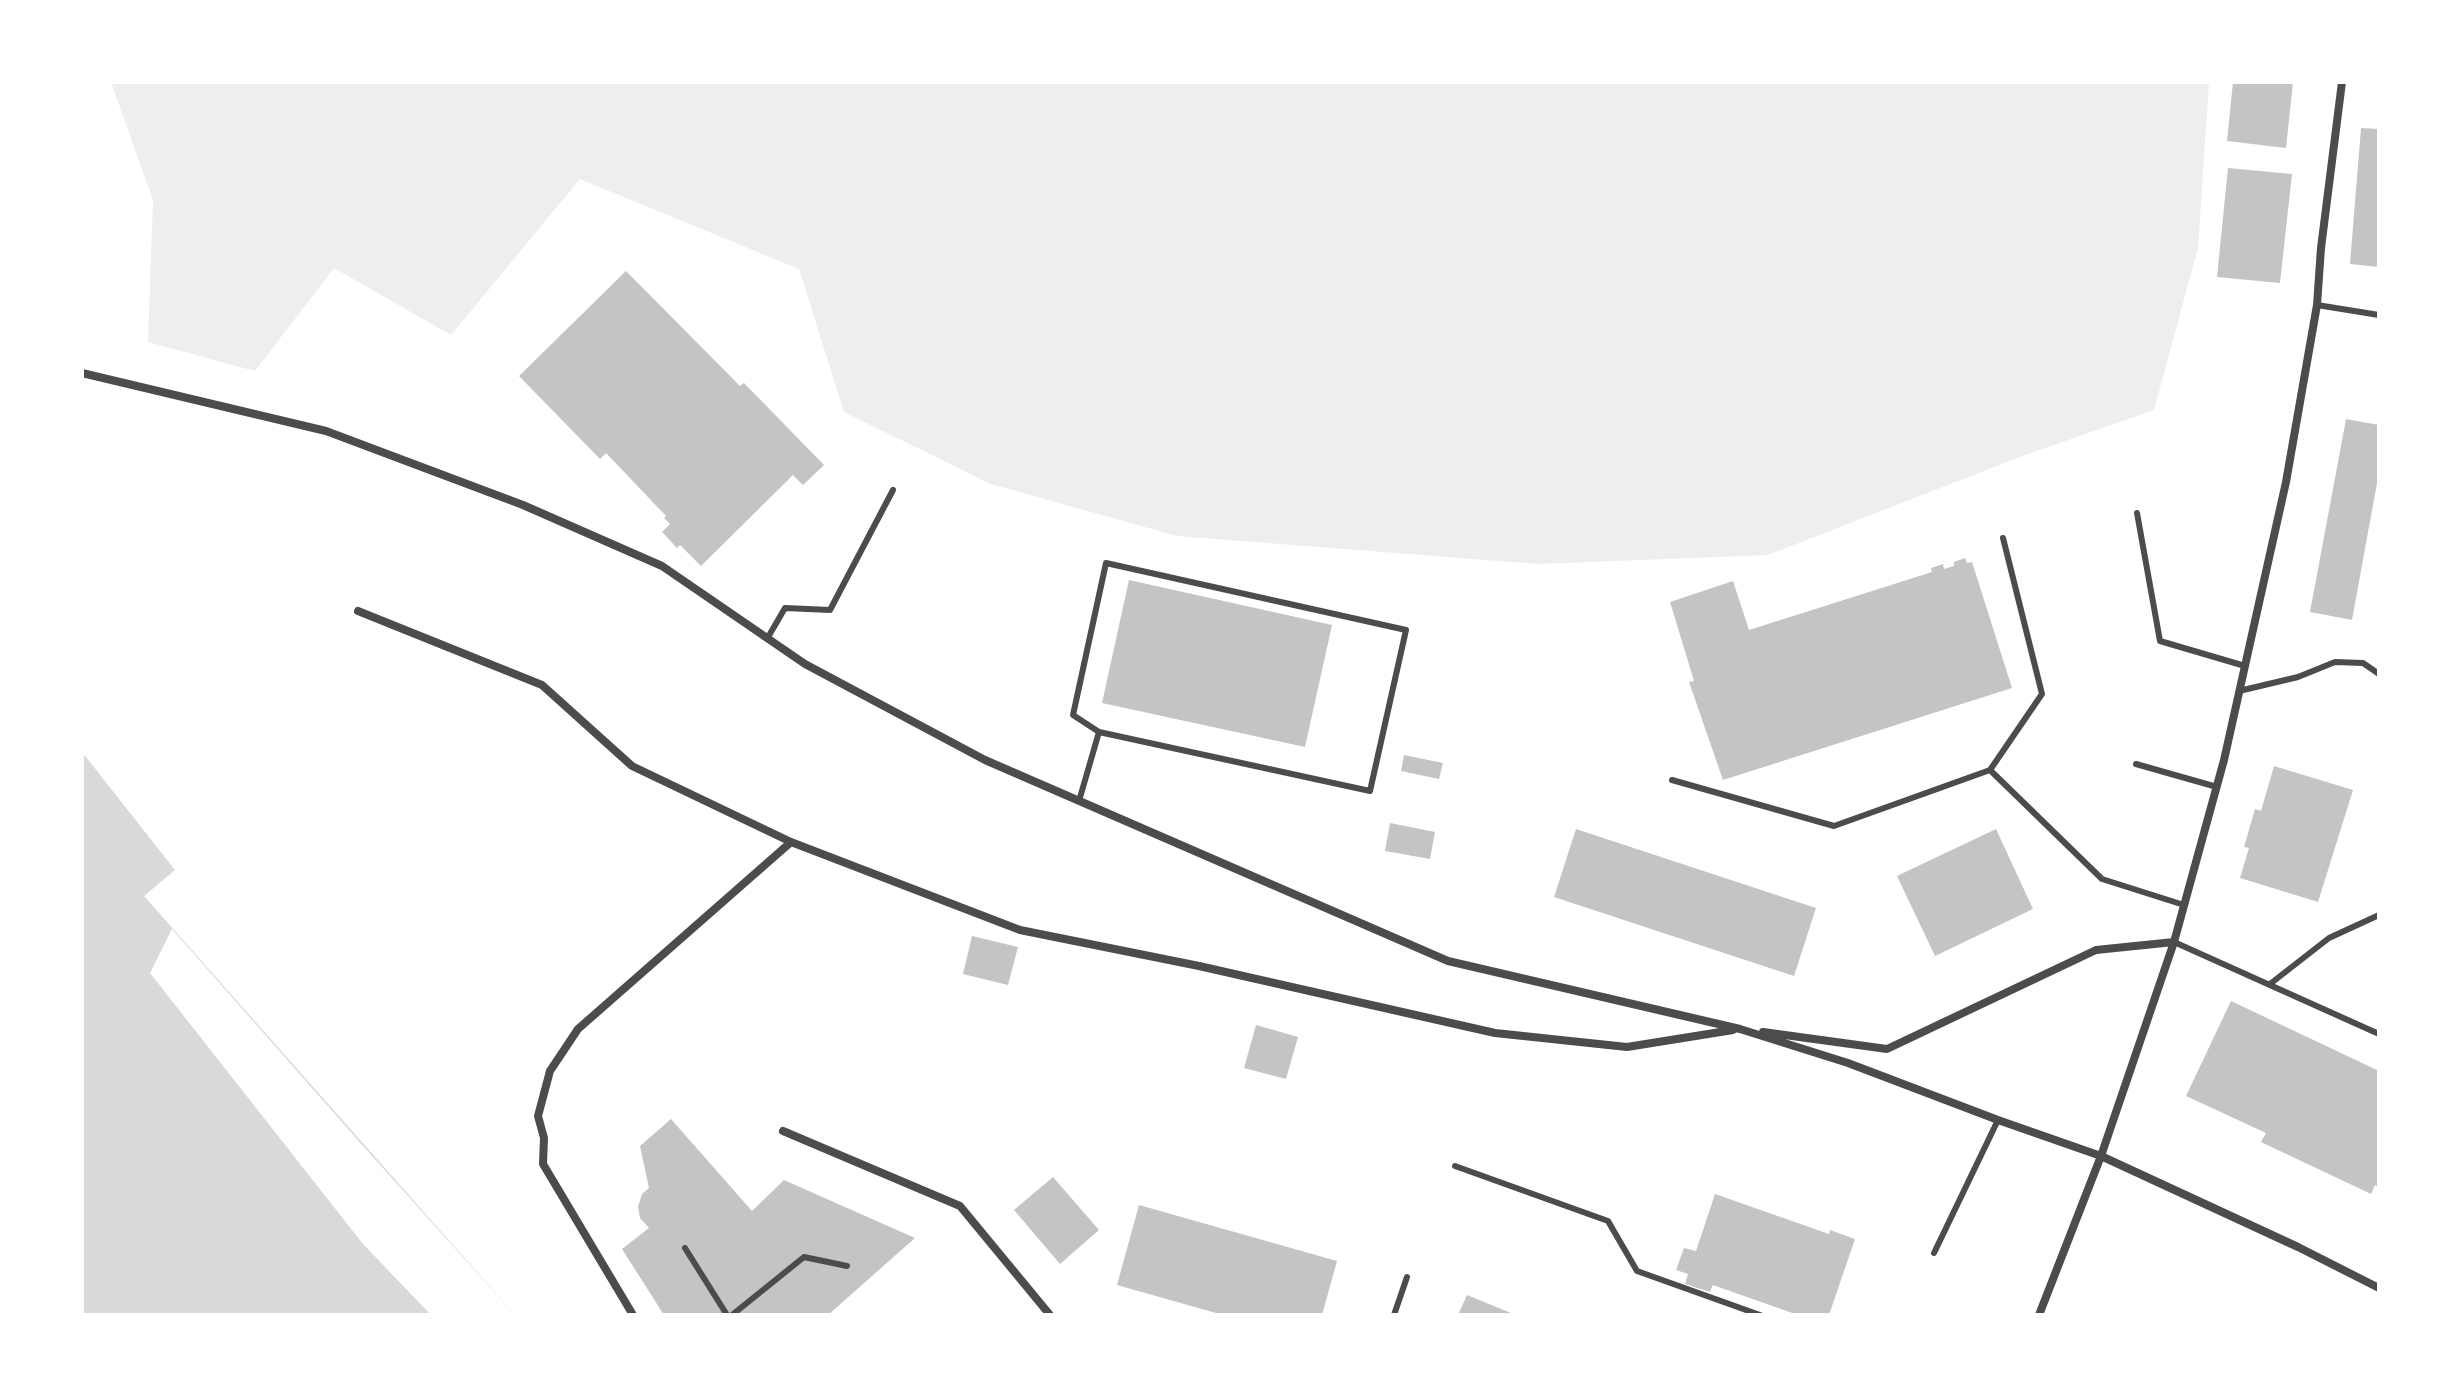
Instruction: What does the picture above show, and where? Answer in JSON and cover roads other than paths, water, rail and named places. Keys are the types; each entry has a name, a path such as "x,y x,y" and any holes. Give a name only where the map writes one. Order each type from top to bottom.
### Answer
{"street":[{"path":"2039,1315 2101,1156 2174,942 2217,787 2286,482 2317,305 2342,82"},
{"path":"82,373 326,431 523,505 662,566 805,664 985,760 1448,961 1740,1029 1848,1063 2101,1156 2379,1288"},
{"path":"358,611 542,685 632,766 791,842 1020,930 1199,966 1495,1033 1627,1047 1740,1029 1887,1049 2096,950 2174,942"},
{"path":"633,1315 543,1164 544,1138 538,1116 550,1071 578,1029 791,842"},
{"path":"783,1131 960,1206 1050,1315"}],"lane":[{"path":"2317,305 2379,315"},
{"path":"767,639 785,608 830,610 893,490"},
{"path":"2137,513 2160,641 2245,666"},
{"path":"1672,780 1834,826 1990,770 2042,694 2003,538"},
{"path":"1106,563 1406,630 1370,791 1099,732 1073,715 1106,563"},
{"path":"2239,691 2298,677 2335,662 2363,663 2379,674"},
{"path":"1079,801 1099,732"},
{"path":"2136,764 2217,787"},
{"path":"1990,770 2102,879 2184,905"},
{"path":"2270,984 2329,938 2379,915"},
{"path":"2174,942 2379,1034"},
{"path":"1934,1253 1998,1120"},
{"path":"1455,1166 1608,1221 1637,1271 1760,1315"},
{"path":"685,1248 730,1315 804,1257 847,1266"},
{"path":"1394,1315 1407,1277"}]}
